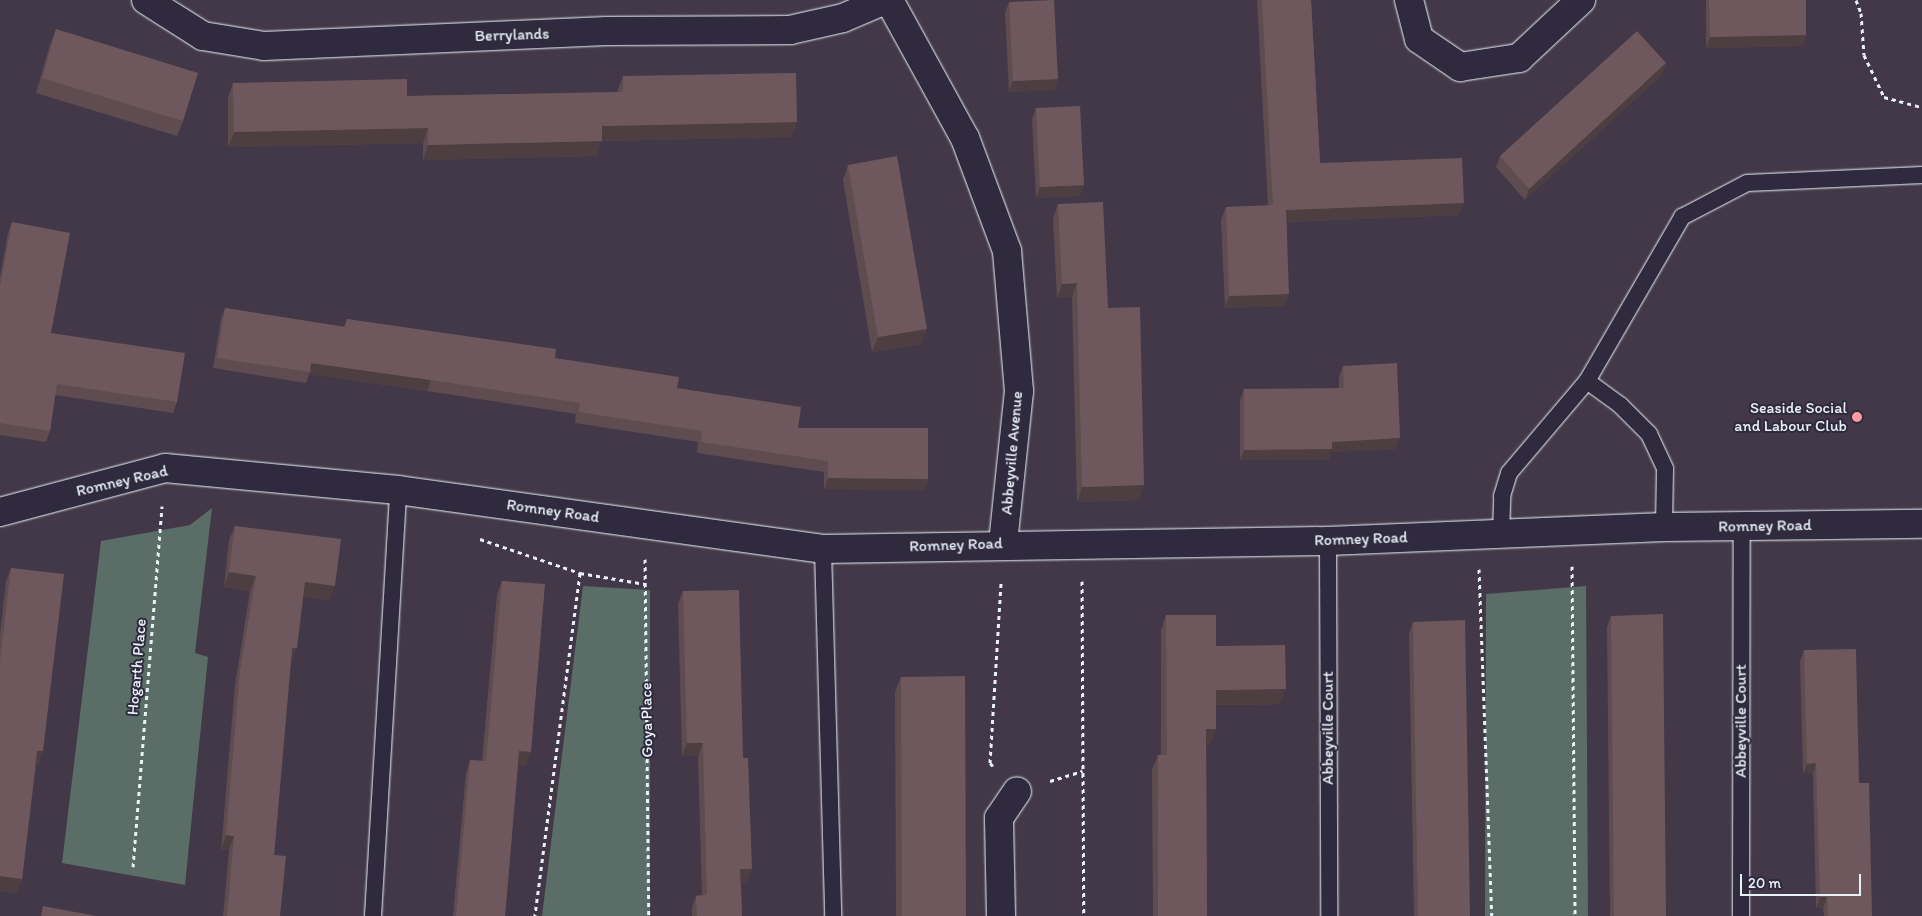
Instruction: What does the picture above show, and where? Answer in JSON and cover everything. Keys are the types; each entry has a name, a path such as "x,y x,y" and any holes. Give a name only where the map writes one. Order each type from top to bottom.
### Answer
{"street":[{"name":"Berrylands","path":"146,0 203,36 264,46 607,31 790,30 842,18 887,0"},
{"name":"Abbeyville Avenue","path":"887,0 965,138 1007,251 1019,391 1003,544"},
{"path":"1409,0 1419,39 1460,67 1519,58 1580,0"},
{"name":"Romney Road","path":"0,512 165,468 398,490 823,549 1003,544 1328,541 1664,527 1922,524"},
{"path":"1001,916 999,818 1017,791"}],"lane":[{"path":"1489,533 1509,473 1587,381 1682,217 1747,183 1922,175"},
{"path":"1587,381 1620,405 1649,434 1665,469 1664,527"},
{"path":"373,916 398,490"},
{"name":"Abbeyville Court","path":"1741,916 1742,526"},
{"name":"Abbeyville Court","path":"1328,541 1329,916"},
{"path":"823,549 833,916"}],"path":[{"path":"1856,0 1861,13 1864,55 1884,97 1922,107"},
{"name":"Hogarth Place","path":"133,867 165,468"},
{"name":"Goya Place","path":"644,524 650,916"},
{"path":"1572,530 1575,916"},
{"path":"1489,533 1492,916"},
{"path":"477,538 580,573 645,584"},
{"path":"1083,543 1081,641 1084,916"},
{"path":"1003,544 990,763 1017,791"},
{"path":"535,916 580,573"}],"green space":[{"path":"212,508 195,653 208,657 185,885 62,863 101,541 190,525"},
{"path":"583,586 650,590 650,916 542,916"},
{"path":"1586,586 1588,916 1485,916 1486,594"}],"building":[{"path":"1054,0 1058,79 1013,81 1009,2"},
{"path":"1262,0 1311,0 1320,163 1462,158 1464,203 1286,210 1289,294 1229,296 1226,207 1273,205"},
{"path":"1709,0 1806,0 1806,35 1710,37"},
{"path":"56,29 198,73 183,121 42,78"},
{"path":"1637,31 1666,63 1529,189 1500,156"},
{"path":"796,73 797,122 602,126 602,141 428,145 428,128 234,132 233,83 407,79 407,96 623,92 623,76"},
{"path":"1080,106 1084,185 1040,187 1036,108"},
{"path":"897,156 927,329 878,337 848,165"},
{"path":"1103,202 1108,308 1140,307 1144,485 1082,487 1077,283 1062,284 1058,204"},
{"path":"12,222 70,233 51,333 185,353 177,402 57,384 50,431 0,423 0,286"},
{"path":"225,308 345,327 347,319 556,349 555,358 679,377 677,388 801,407 798,428 928,428 928,479 828,478 828,461 701,442 702,431 579,412 580,403 311,363 310,372 217,358"},
{"path":"1397,363 1400,438 1332,442 1332,449 1244,450 1244,389 1344,388 1343,366"},
{"path":"235,526 341,539 335,586 305,582 297,648 292,648 274,855 286,856 280,916 227,916 234,836 226,835 240,671 256,576 229,572"},
{"path":"11,568 64,574 43,751 37,751 22,879 0,876 0,662"},
{"path":"502,581 545,584 531,752 519,751 505,916 456,916 470,760 486,761"},
{"path":"739,590 743,758 748,758 752,869 740,869 742,916 697,916 696,896 707,895 703,743 687,743 683,591"},
{"path":"1663,614 1666,916 1614,916 1611,616"},
{"path":"1166,615 1216,615 1216,646 1285,645 1286,689 1216,690 1216,729 1206,729 1207,916 1158,916 1158,755 1167,755"},
{"path":"1465,620 1470,916 1418,916 1413,622"},
{"path":"1856,649 1859,783 1869,783 1872,916 1828,916 1827,897 1820,897 1816,763 1807,764 1804,650"},
{"path":"965,676 966,916 902,916 901,677"},
{"path":"43,906 96,916 41,916"}],"place":[{"name":"Seaside Social and Labour Club","path":"1857,417"}]}
